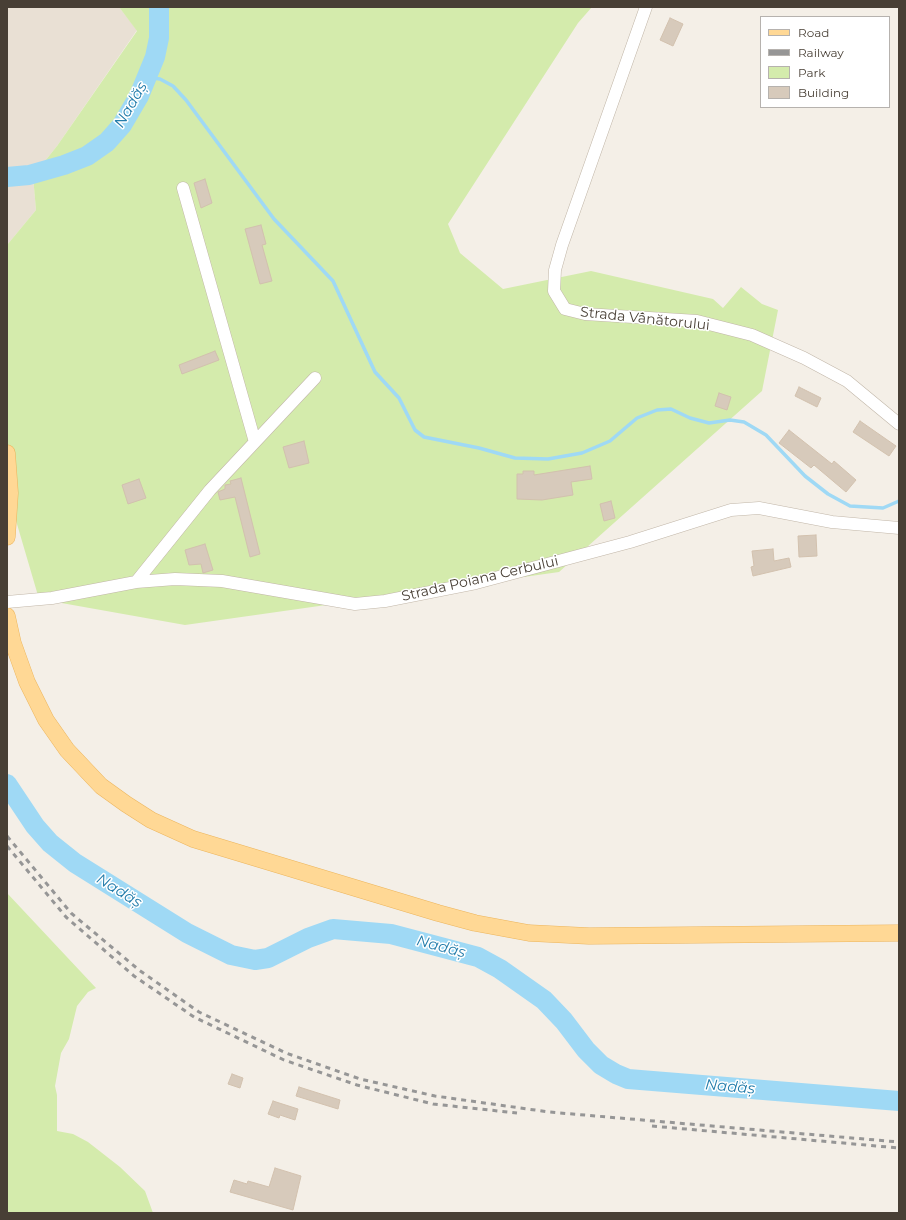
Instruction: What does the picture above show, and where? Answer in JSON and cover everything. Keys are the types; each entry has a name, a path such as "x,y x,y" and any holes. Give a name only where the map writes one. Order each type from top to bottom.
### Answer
{"main road":[{"path":"7,453 10,493 7,537"},
{"path":"7,616 13,643 27,682 46,720 67,750 101,786 126,804 151,820 193,839 438,913 482,925 529,933 589,936 899,933"}],"street":[{"name":"Strada Vânătorului","path":"646,7 562,245 555,270 554,291 565,309 585,314 697,321 752,335 804,358 847,381 899,424"},
{"path":"183,188 255,442"},
{"path":"136,582 210,490 315,378"},
{"name":"Strada Poiana Cerbului","path":"7,602 52,598 136,582 175,579 222,581 355,604 386,601 453,589 630,542 731,510 759,508 832,522 899,528"}],"shaded area":[{"path":"7,7 119,7 137,30 57,146 33,176 36,210 7,245"}],"green space":[{"path":"119,7 592,7 578,23 448,224 460,253 503,289 591,271 713,299 723,308 741,287 762,304 778,310 762,391 559,572 185,625 39,599 7,490 7,245 36,210 33,176 57,146 137,31"},
{"path":"7,893 96,988 88,992 77,1006 69,1039 61,1053 55,1086 57,1095 57,1131 73,1134 88,1142 120,1167 145,1191 153,1213 7,1213"}],"building":[{"path":"670,18 683,24 673,46 660,40"},
{"path":"205,179 212,203 201,208 194,183"},
{"path":"261,225 266,244 262,245 272,281 260,284 245,229"},
{"path":"215,351 219,360 182,374 179,365"},
{"path":"799,387 821,398 817,407 795,396"},
{"path":"719,393 731,397 727,410 715,406"},
{"path":"860,421 896,446 889,456 853,432"},
{"path":"789,430 832,464 834,461 856,480 846,492 814,465 811,468 779,443"},
{"path":"304,441 309,463 289,468 283,447"},
{"path":"590,466 592,479 571,482 573,495 542,500 517,499 517,474 523,474 523,471 534,471 534,475"},
{"path":"241,478 260,554 250,557 235,497 220,500 218,492 225,489 225,485 231,484 230,481"},
{"path":"139,479 146,498 128,504 122,485"},
{"path":"611,501 615,518 604,521 600,504"},
{"path":"816,535 817,556 799,557 798,536"},
{"path":"205,544 213,570 203,573 201,564 189,565 185,550"},
{"path":"773,549 774,561 789,558 791,567 753,576 751,567 754,566 752,551"},
{"path":"232,1074 243,1078 240,1088 228,1084"},
{"path":"299,1087 340,1100 338,1109 296,1096"},
{"path":"273,1101 298,1109 295,1120 280,1115 279,1118 268,1114"},
{"path":"275,1168 301,1176 293,1210 230,1192 234,1180 247,1184 248,1181 269,1187"}],"waterway":[{"name":"Nadăș","path":"7,177 29,175 64,165 87,156 107,142 122,125 139,96 155,57 159,38 159,7"},
{"path":"146,77 160,79 173,86 186,100 274,219 333,281 375,372 399,398 415,430 424,437 479,448 515,458 548,459 582,453 610,441 637,418 657,410 671,409 690,418 709,423 730,420 744,422 766,435 805,476 828,494 850,506 883,508 899,501"},
{"name":"Nadăș","path":"7,784 35,826 50,843 75,863 187,933 231,955 255,960 268,958 308,938 333,929 391,934 478,957 500,969 544,1000 564,1021 586,1050 601,1065 628,1079 899,1101"}],"railway":[{"path":"7,836 71,913 139,970 199,1012 286,1053 360,1079 435,1096 549,1112 899,1142"},
{"path":"7,846 66,917 134,976 194,1017 284,1060 357,1085 433,1104 517,1113"},
{"path":"652,1126 899,1148"}]}
